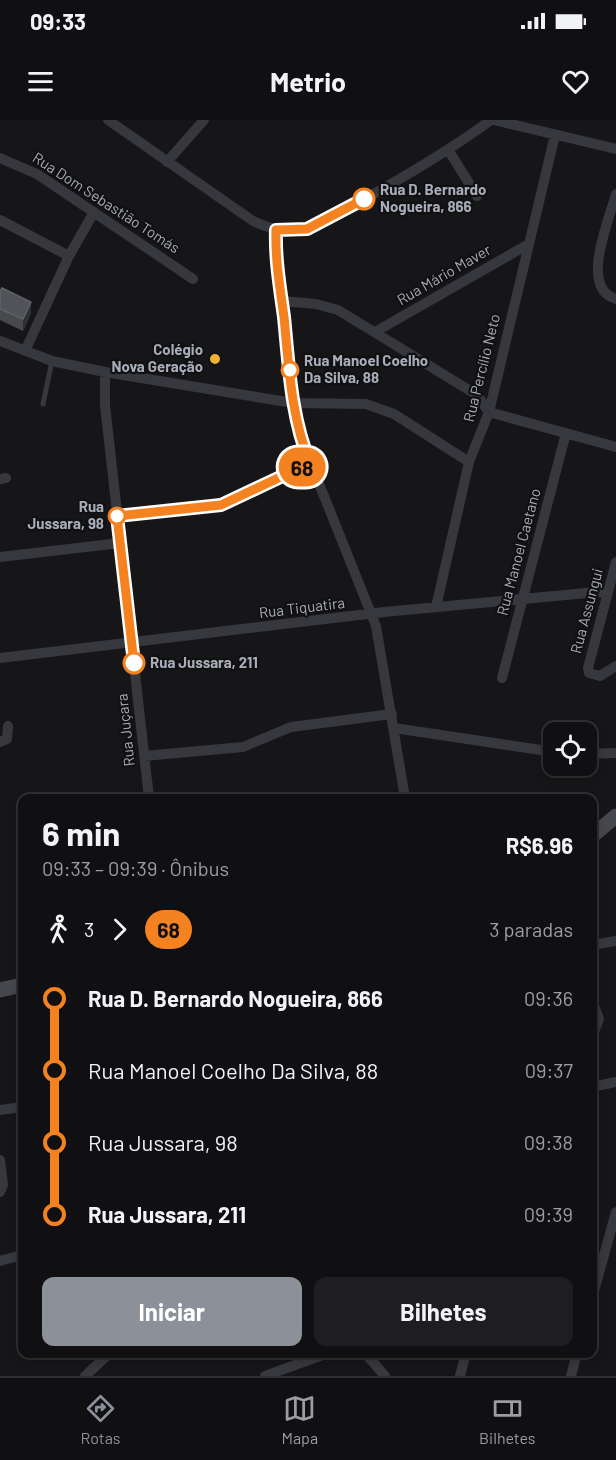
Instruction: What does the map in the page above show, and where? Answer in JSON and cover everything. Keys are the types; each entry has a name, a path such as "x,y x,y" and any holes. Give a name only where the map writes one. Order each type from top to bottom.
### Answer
{"street":[{"path":"108,120 253,221 276,230 307,229 323,222 449,151 492,120 616,149"},
{"path":"167,162 204,120"},
{"name":"Rua Percílio Neto","path":"436,607 470,462 489,412 555,135"},
{"path":"449,151 477,196"},
{"name":"Rua Dom Sebastião Tomás","path":"0,158 21,165 193,279"},
{"path":"616,194 597,268 598,285 602,293 616,299"},
{"path":"25,351 69,256 94,212"},
{"path":"0,220 69,256"},
{"path":"276,230 276,255 298,431 372,615 392,714 404,794"},
{"name":"Rua Mário Maver","path":"375,332 527,245"},
{"path":"282,301 327,307 375,332 477,395 489,412 616,447"},
{"path":"0,341 52,361 105,372 293,403 366,404 380,408 470,462"},
{"name":"Rua Juçara","path":"105,372 105,405 148,794"},
{"name":"Rua Manoel Caetano","path":"502,678 566,433"},
{"path":"117,516 221,505 310,463"},
{"path":"0,557 120,543"},
{"name":"Rua Assungui","path":"616,562 588,668 589,673 600,676 616,666"},
{"name":"Rua Tiquatira","path":"0,658 436,607 608,591"},
{"path":"144,756 243,747 291,727 392,714"},
{"path":"0,742 7,739 8,726"},
{"path":"394,728 543,750"},
{"path":"597,754 616,753"},
{"path":"597,832 616,816"},
{"path":"597,944 616,941"},
{"path":"0,984 18,982"},
{"path":"0,990 18,983"},
{"path":"597,1086 616,1082"},
{"path":"0,1110 18,1108"},
{"path":"0,1160 3,1185 0,1192"},
{"path":"597,1280 616,1212"},
{"path":"0,1261 18,1256"},
{"path":"85,1376 105,1358"},
{"path":"265,1376 314,1358"},
{"path":"369,1358 385,1376"},
{"path":"460,1376 465,1358"},
{"path":"571,1376 576,1358"}],"lane":[{"path":"43,404 52,361"}],"building":[{"path":"2,288 31,302 23,319 0,309"}],"bus line":[{"name":"68","path":"134,663 117,516 193,509 232,502 310,463 295,417 275,246 276,230 307,229 364,199"}],"place":[{"name":"Rua D. Bernardo Nogueira, 866","path":"364,199"},
{"name":"Colégio Nova Geração","path":"215,359"},
{"name":"Rua Manoel Coelho Da Silva, 88","path":"290,370"},
{"name":"Rua Jussara, 98","path":"117,516"},
{"name":"Rua Jussara, 211","path":"134,663"}]}
